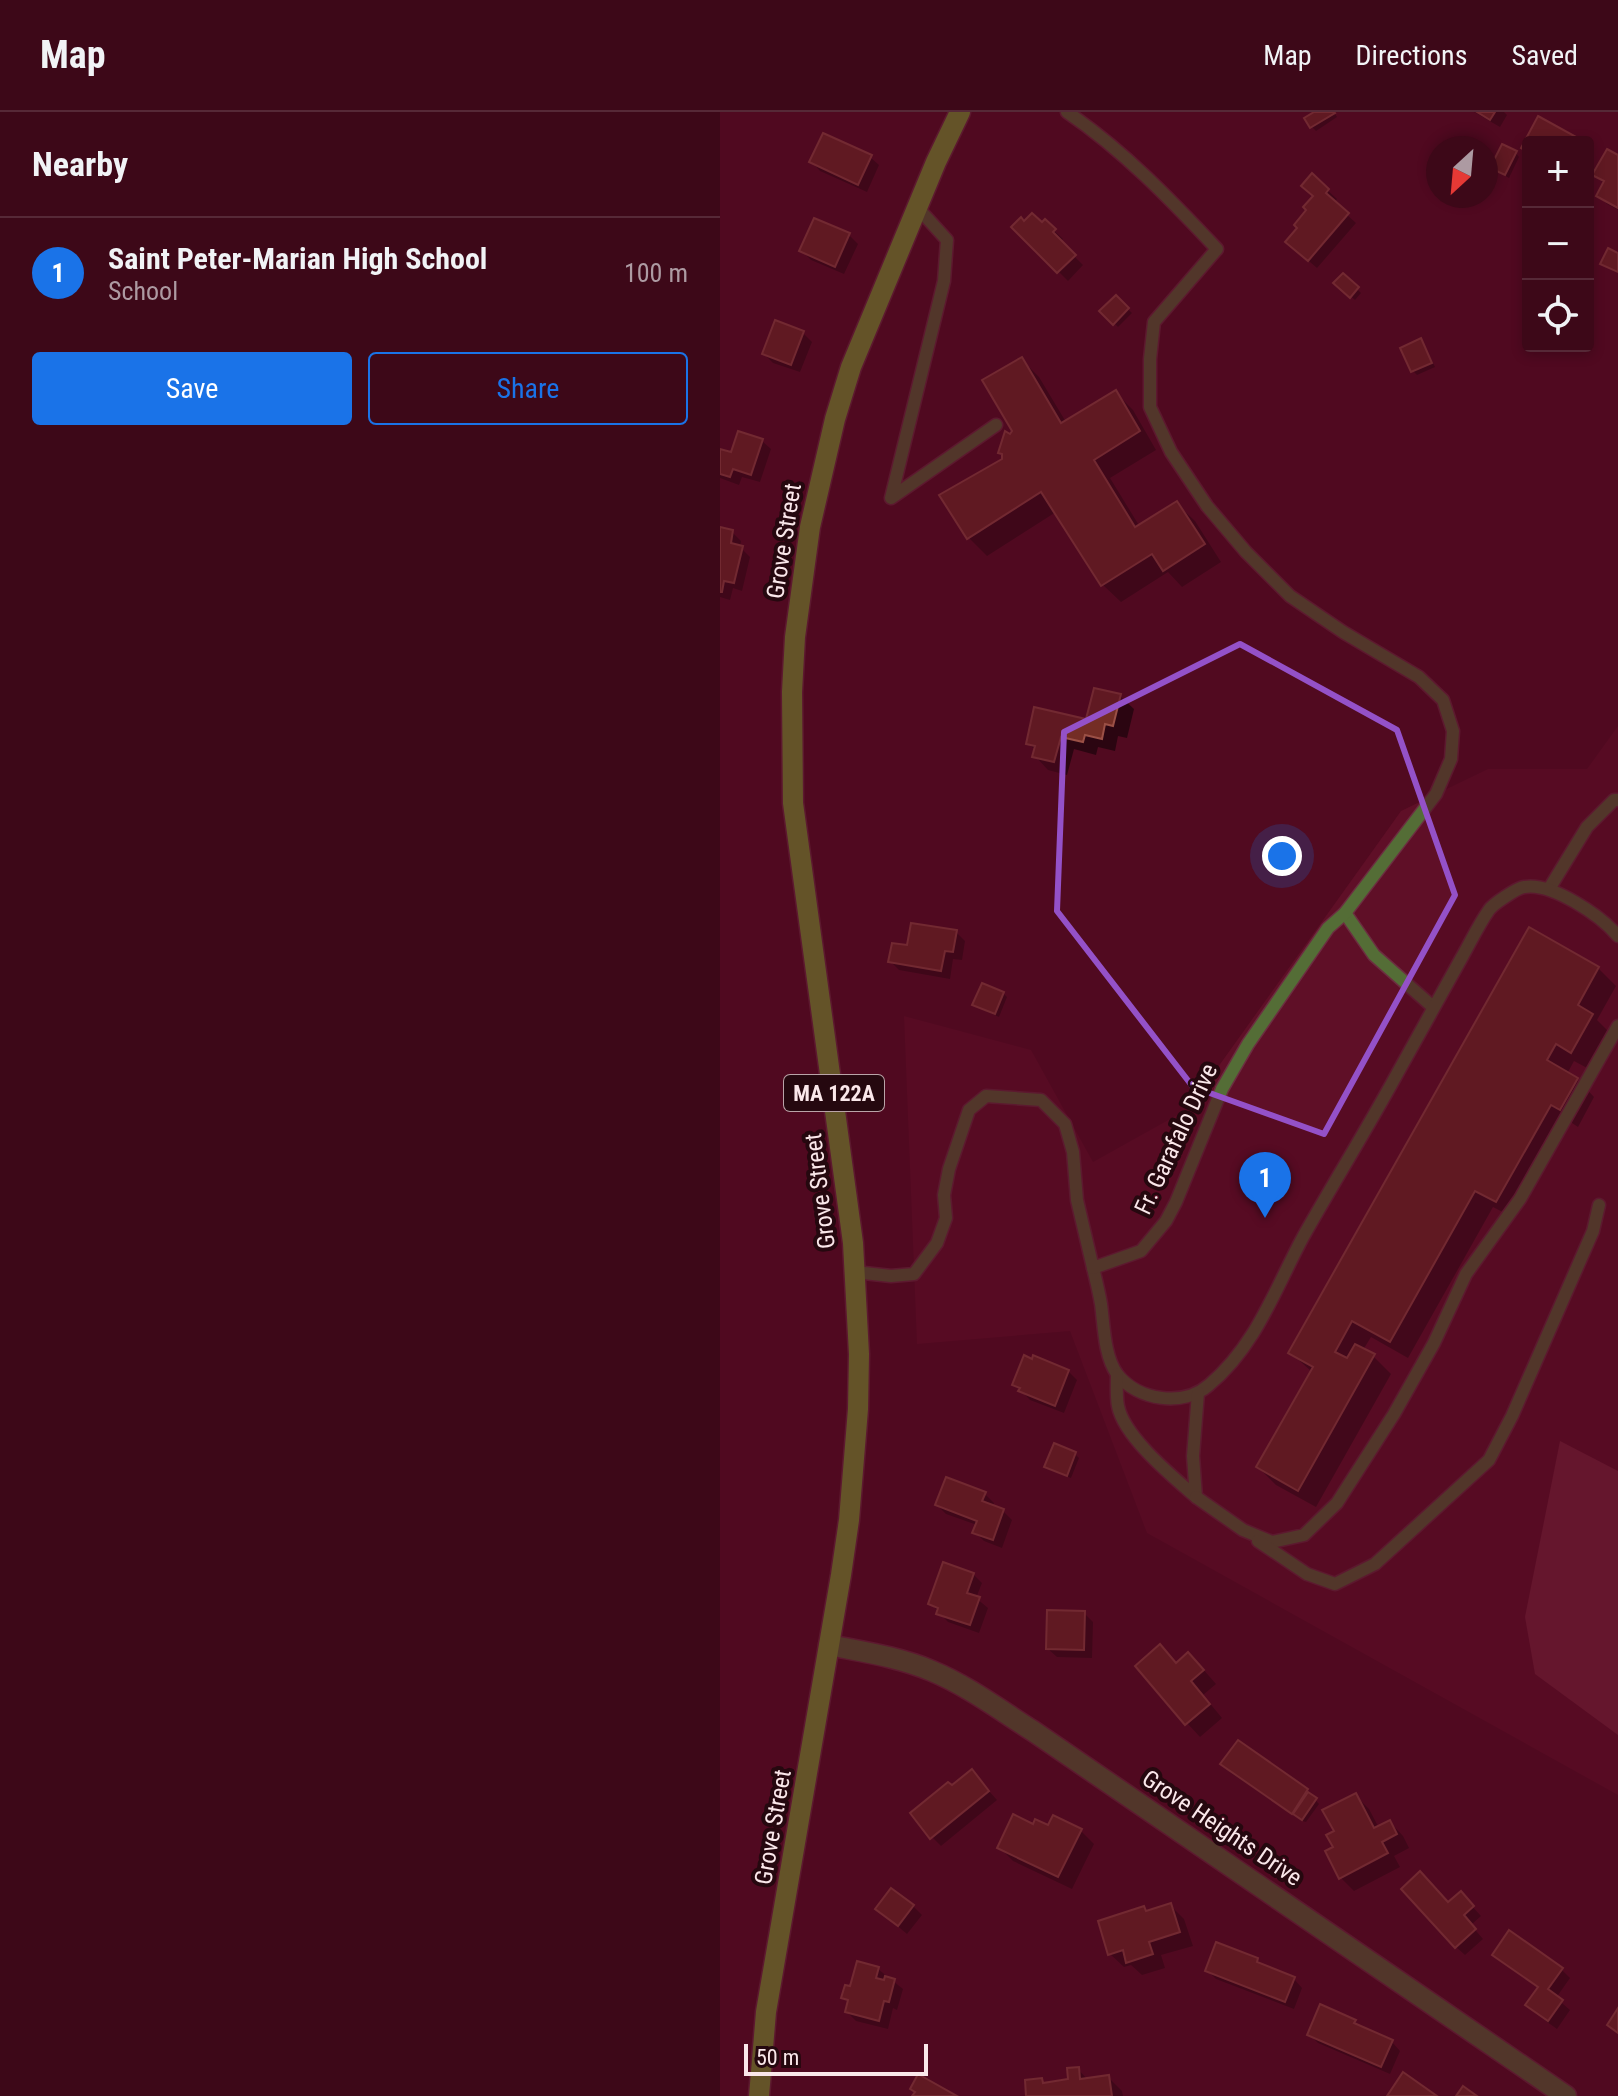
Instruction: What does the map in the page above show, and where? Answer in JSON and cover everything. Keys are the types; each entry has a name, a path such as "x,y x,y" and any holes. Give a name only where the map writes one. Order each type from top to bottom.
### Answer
{"main road":[{"name":"Grove Street","path":"759,2096 766,2012 849,1520 858,1409 855,1272 841,1147 793,803 795,637 810,527 835,419 851,367 960,112"}],"street":[{"name":"Grove Heights Drive","path":"829,1645 894,1658 932,1671 970,1691 1566,2096"}],"lane":[{"name":"Fr. Garafalo Drive","path":"1067,112 1157,185 1217,249 1154,322 1150,407 1171,452 1207,506 1246,552 1290,596 1419,677 1443,700 1453,731 1451,759 1436,794 1345,913 1328,928 1248,1044 1222,1089 1166,1221 1141,1251 1093,1268"},
{"path":"917,207 947,240 947,255 944,281 891,498 996,425"},
{"path":"1549,889 1587,827 1614,800 1618,800"},
{"path":"1117,1374 1141,1394 1180,1399 1198,1393 1230,1365 1253,1336 1286,1269 1491,906 1523,886 1549,889 1595,914 1618,936"},
{"path":"1345,913 1374,955 1433,1007"},
{"path":"1243,1530 1272,1542 1304,1535 1337,1503 1394,1414 1434,1343 1466,1274 1520,1199 1618,1026"},
{"path":"855,1272 891,1276 914,1274 927,1258 937,1243 946,1218 944,1195 956,1144 969,1110 986,1096 1041,1100 1065,1124 1073,1152 1077,1200 1101,1300 1106,1344 1117,1374 1118,1408 1133,1435 1166,1471 1196,1497 1307,1574 1335,1584 1375,1564 1489,1460 1512,1416 1593,1231 1599,1205"},
{"path":"1196,1497 1193,1456 1198,1393"}],"highlighted area":[{"path":"1240,644 1397,730 1455,895 1324,1134 1193,1087 1057,911 1064,732"}],"shaded area":[{"path":"1618,726 1618,1795 1147,1533 1070,1331 917,1344 904,1016 1031,1050 1093,1162 1188,1109 1401,811 1488,769 1587,769"},
{"path":"1560,1441 1618,1471 1618,1735 1535,1674 1525,1617"}],"building":[{"path":"1314,112 1335,113 1310,128 1304,118"},
{"path":"1477,112 1495,112 1490,120"},
{"path":"1538,116 1575,136 1527,136"},
{"path":"823,133 872,155 858,185 809,162"},
{"path":"1502,144 1517,151 1505,175 1498,172 1498,152"},
{"path":"1607,149 1618,155 1618,208 1596,196 1604,181 1594,176"},
{"path":"1312,173 1329,189 1326,193 1349,213 1308,261 1285,242 1297,228 1294,225 1306,210 1303,207 1313,196 1301,186"},
{"path":"1032,213 1056,229 1053,232 1076,255 1057,273 1011,227 1021,217 1024,221"},
{"path":"814,218 850,233 835,267 799,251"},
{"path":"1608,248 1618,253 1618,272 1600,264"},
{"path":"1343,273 1359,287 1350,298 1333,283"},
{"path":"1116,295 1129,308 1113,325 1099,311"},
{"path":"775,320 804,331 791,365 762,354"},
{"path":"1421,338 1432,363 1411,372 1400,348"},
{"path":"1022,357 1061,423 1116,390 1140,431 1094,460 1135,527 1177,501 1205,544 1163,571 1152,554 1101,586 1041,492 967,539 939,495 1002,459 1002,454 998,453 1005,431 1010,434 1012,431 982,380"},
{"path":"738,431 763,439 751,475 733,469 730,477 720,474 720,449 731,452"},
{"path":"720,527 733,530 731,543 743,546 734,583 724,581 722,592 720,592"},
{"path":"1094,688 1121,694 1113,726 1105,724 1102,739 1085,735 1083,742 1061,737 1054,762 1032,757 1035,746 1026,744 1034,707 1086,719"},
{"path":"911,923 957,930 953,952 945,951 941,971 888,962 892,943 907,945"},
{"path":"1529,927 1599,967 1578,1005 1593,1014 1571,1053 1556,1044 1547,1060 1578,1078 1560,1110 1551,1105 1496,1202 1475,1191 1390,1342 1352,1321 1335,1352 1347,1358 1355,1344 1375,1354 1298,1491 1256,1467 1313,1367 1288,1353"},
{"path":"982,983 1004,992 995,1014 972,1005"},
{"path":"1024,1355 1032,1359 1033,1355 1069,1370 1055,1406 1018,1391 1020,1388 1012,1385"},
{"path":"1054,1443 1076,1452 1067,1476 1044,1467"},
{"path":"946,1477 986,1492 982,1501 1004,1509 993,1540 972,1533 977,1521 935,1505"},
{"path":"943,1562 974,1573 967,1593 980,1597 970,1625 936,1614 938,1608 928,1604"},
{"path":"1047,1610 1085,1611 1084,1650 1046,1649"},
{"path":"1160,1644 1176,1663 1188,1652 1204,1670 1191,1681 1210,1704 1185,1725 1135,1666"},
{"path":"1238,1740 1308,1789 1292,1814 1220,1764"},
{"path":"972,1769 989,1791 930,1839 910,1813 948,1782 952,1785"},
{"path":"1308,1792 1317,1798 1302,1820 1293,1814"},
{"path":"1356,1793 1374,1828 1390,1820 1397,1834 1382,1842 1388,1853 1339,1879 1325,1851 1333,1847 1326,1835 1334,1831 1322,1810"},
{"path":"1013,1814 1033,1824 1035,1819 1048,1825 1053,1815 1082,1829 1058,1877 997,1848"},
{"path":"1420,1871 1448,1902 1461,1891 1474,1906 1464,1915 1476,1929 1455,1948 1401,1889"},
{"path":"891,1888 914,1905 898,1926 875,1909"},
{"path":"1171,1903 1180,1932 1149,1942 1153,1954 1126,1963 1123,1950 1108,1955 1098,1921 1144,1906 1146,1911"},
{"path":"1509,1930 1563,1968 1548,1989 1563,2000 1548,2021 1525,2005 1538,1987 1492,1955"},
{"path":"1216,1942 1295,1977 1285,2002 1205,1971"},
{"path":"857,1961 879,1967 876,1978 884,1980 885,1976 895,1979 889,2002 884,2001 879,2021 845,2012 848,2000 841,1998 845,1985 850,1986"},
{"path":"1320,2004 1393,2040 1381,2067 1307,2035"},
{"path":"1618,2008 1618,2033 1607,2025"},
{"path":"1079,2067 1080,2079 1109,2075 1112,2096 1026,2096 1025,2080 1042,2078 1043,2083 1068,2079 1067,2068"},
{"path":"1403,2072 1437,2096 1387,2096"},
{"path":"918,2074 957,2096 912,2096 915,2092 910,2089"},
{"path":"1463,2086 1477,2096 1456,2096"}],"place":[{"name":"Saint Peter-Marian High School","path":"1265,1218"}]}
